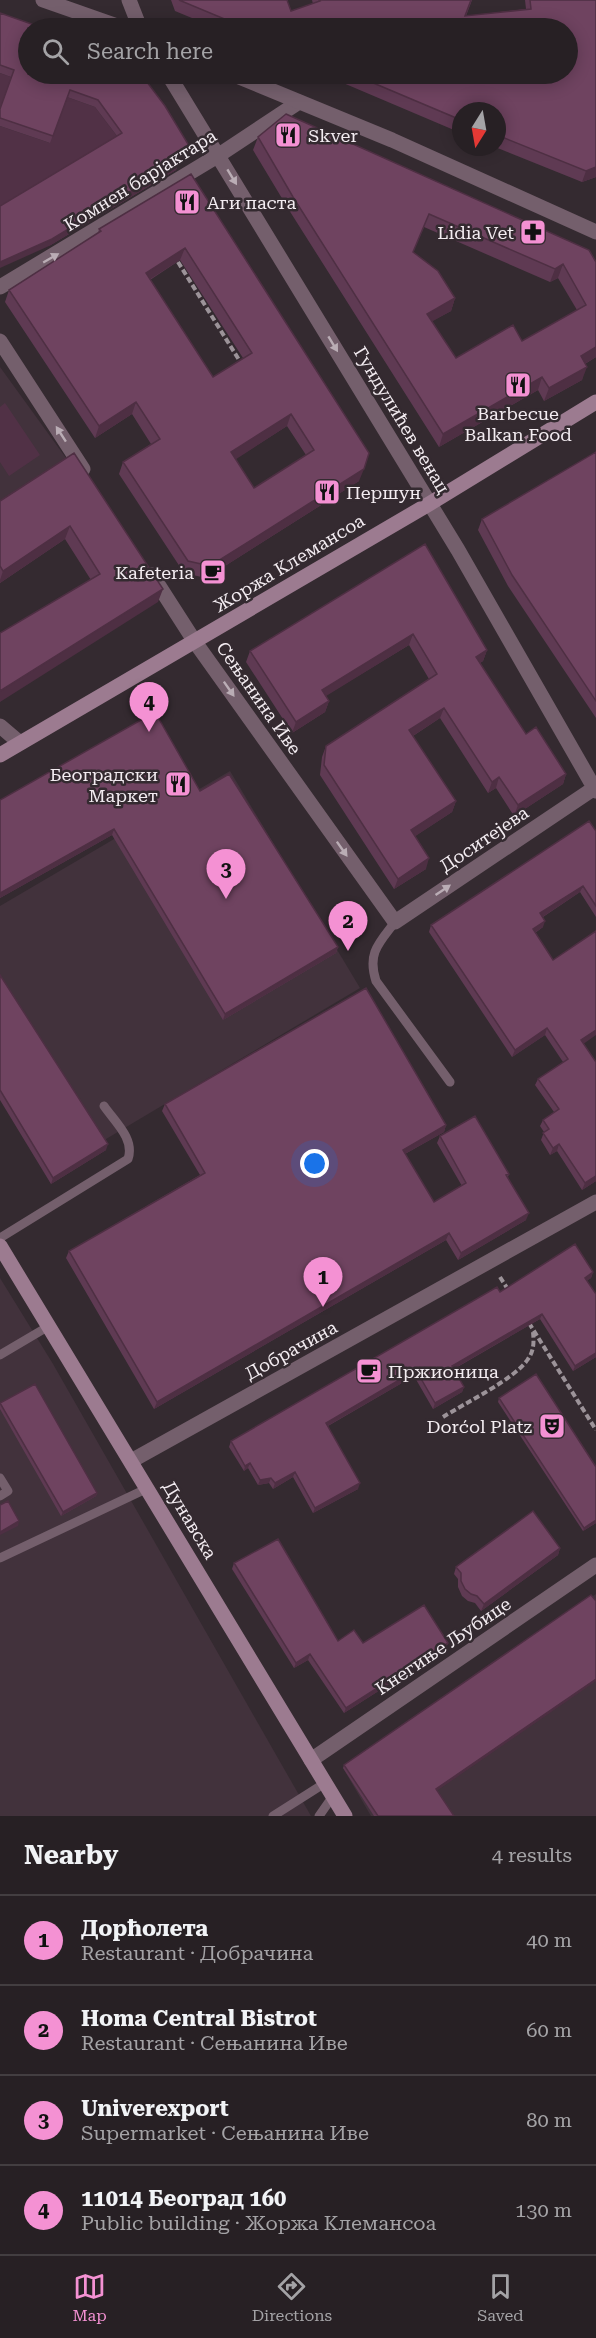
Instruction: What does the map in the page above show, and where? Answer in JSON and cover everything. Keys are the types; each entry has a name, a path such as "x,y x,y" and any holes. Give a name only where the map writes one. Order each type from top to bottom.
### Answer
{"main road":[{"name":"Жоржа Клемансоа","path":"0,755 429,504 596,402"},
{"name":"Дунавска","path":"0,1246 345,1816"}],"street":[{"path":"43,0 94,18"},
{"path":"129,0 136,18"},
{"name":"Гундулићев венац","path":"174,84 458,550 595,789"},
{"path":"256,84 392,140 596,232"},
{"name":"Комнен барјактара","path":"0,287 219,155 299,102"},
{"path":"0,341 90,479"},
{"name":"Сењанина Иве","path":"141,558 195,642 394,922"},
{"path":"0,726 20,743"},
{"name":"Доситејева","path":"394,922 595,789"},
{"name":"Добрачина","path":"131,1461 596,1202"},
{"name":"Кнегиње Љубице","path":"311,1760 596,1566"}],"lane":[{"path":"394,922 374,950 372,968 376,981 450,1082"},
{"path":"0,1238 128,1159 131,1150 128,1139 104,1106"},
{"path":"0,1355 49,1326"},
{"path":"0,1478 8,1491 0,1496"},
{"path":"0,1558 148,1488"},
{"path":"273,1816 329,1789"},
{"path":"319,1816 329,1789"}],"path":[{"path":"178,262 243,366"},
{"path":"490,1261 514,1298"},
{"path":"526,1318 596,1430"},
{"path":"442,1417 520,1369 530,1357 534,1343 532,1328"}],"shaded area":[{"path":"0,73 18,79 18,84 31,84 95,107 120,140 0,212 0,126 50,143 0,109"},
{"path":"0,367 71,465 0,511"},
{"path":"5,403 40,455 9,476 0,462 0,407"},
{"path":"230,771 360,988 101,1142 0,982 0,906"},
{"path":"0,1278 53,1364 311,1816 0,1816"},
{"path":"596,1594 596,1816 371,1816 343,1768"}],"building":[{"path":"179,0 287,0 291,11 319,0 471,0 465,16 531,9 530,0 596,0 596,167 586,171 506,139 506,102 452,102 452,116 376,84 578,84 578,18 222,18"},
{"path":"0,13 18,19 18,84 148,84 191,149 176,158 178,163 52,239 0,262 0,206 122,133 98,100 70,90 53,136 0,118 0,109 14,70 0,65"},
{"path":"286,114 589,250 596,262 596,347 581,356 587,367 549,388 542,377 443,434 293,197 258,137","holes":["429,214 555,269 563,264 586,305 522,341 513,325 456,358 427,314 455,298 438,271 413,252"]},
{"path":"191,174 369,453 364,469 210,566 188,561 123,462 160,439 136,402 99,426 9,290 101,231 99,229","holes":["185,248 252,353 213,377 146,273","291,414 314,450 254,488 231,452"]},
{"path":"596,452 596,701 512,575 482,519"},
{"path":"74,453 163,589 0,691 0,633 100,574 70,526 3,571 0,566 0,501"},
{"path":"425,544 487,650 476,657 526,734 536,727 566,774 518,805 499,777 492,782 444,708 409,730 456,801 411,830 429,858 398,879 324,765 326,746 437,674 413,634 322,690 329,701 296,722 250,651"},
{"path":"155,712 200,791 229,774 338,947 225,1014 114,829 0,893 0,800"},
{"path":"589,821 596,831 596,906 583,886 540,913 545,921 533,929 553,960 596,931 596,1030 581,1040 596,1062 596,1176 585,1183 559,1144 553,1148 543,1133 549,1129 543,1120 559,1109 538,1079 568,1059 547,1028 515,1050 431,925"},
{"path":"0,975 108,1144 53,1178 0,1090"},
{"path":"366,988 446,1125 403,1150 434,1202 466,1183 440,1136 475,1116 529,1213 461,1253 449,1233 157,1402 69,1251 205,1173 165,1104"},
{"path":"575,1244 593,1272 585,1278 596,1294 596,1353 575,1366 542,1314 452,1366 464,1387 435,1403 416,1370 326,1423 360,1483 315,1508 295,1472 275,1483 271,1478 260,1480 250,1463 245,1466 231,1441 497,1287 500,1292"},
{"path":"536,1374 596,1467 596,1520 584,1528 499,1398"},
{"path":"35,1384 97,1493 63,1512 0,1403"},
{"path":"8,1501 19,1521 0,1532 0,1505"},
{"path":"533,1511 560,1548 484,1604 477,1596 465,1589 461,1581 461,1573 456,1567"},
{"path":"278,1539 338,1641 354,1630 363,1643 424,1605 448,1643 346,1708 310,1654 296,1663 234,1563"},
{"path":"591,1595 596,1601 596,1679 436,1789 454,1816 378,1816 344,1765"}],"place":[{"name":"Skver","path":"288,135"},
{"name":"Аги паста","path":"187,202"},
{"name":"Lidia Vet","path":"533,232"},
{"name":"Barbecue Balkan Food","path":"518,385"},
{"name":"Першун","path":"327,492"},
{"name":"Kafeteria","path":"213,572"},
{"name":"11014 Београд 160","path":"149,732"},
{"name":"Београдски Маркет","path":"178,784"},
{"name":"Univerexport","path":"226,899"},
{"name":"Homa Central Bistrot","path":"348,951"},
{"name":"Дорћолета","path":"323,1307"},
{"name":"Пржионица","path":"369,1371"},
{"name":"Dorćol Platz","path":"552,1426"}]}
